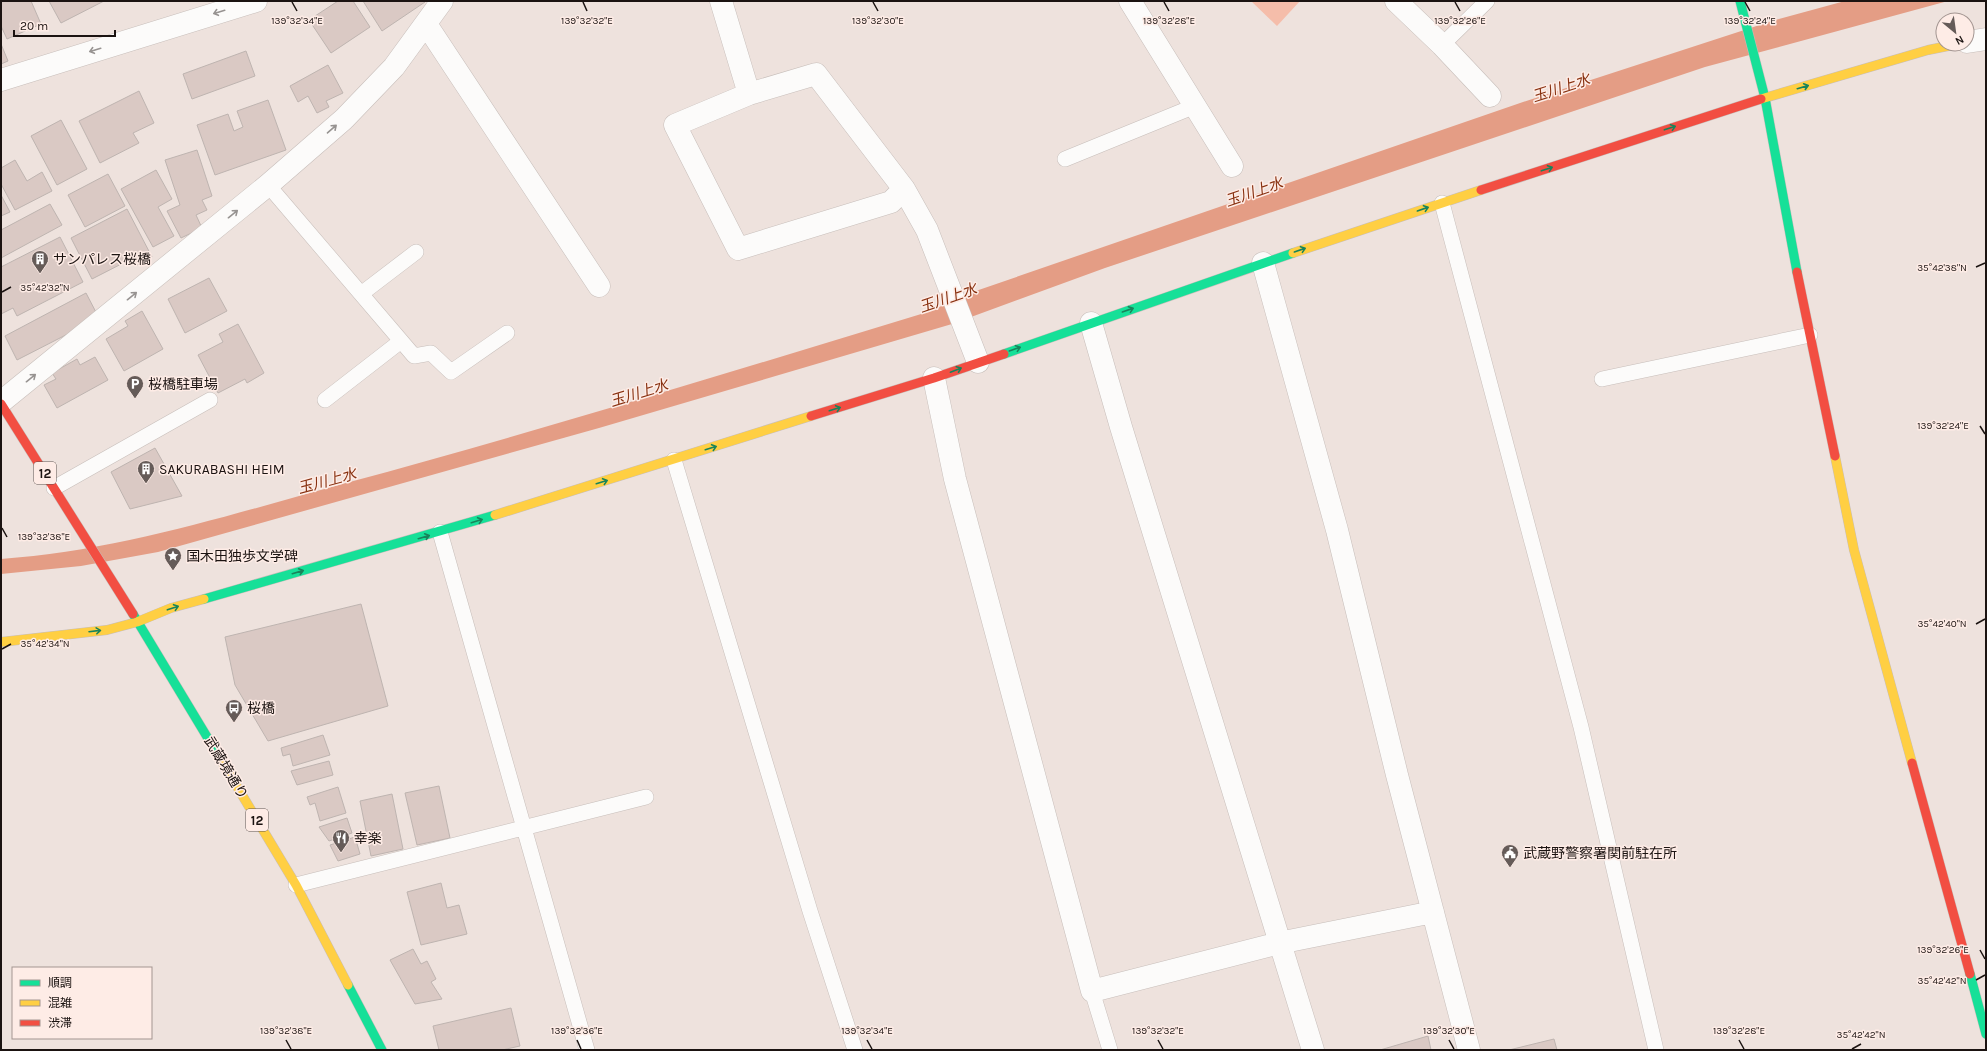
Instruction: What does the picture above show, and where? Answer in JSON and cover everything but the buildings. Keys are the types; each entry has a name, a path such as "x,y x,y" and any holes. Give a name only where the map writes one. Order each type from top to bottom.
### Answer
{"street":[{"path":"1,80 256,1"},
{"path":"1,403 268,185 349,114 394,67 442,1"},
{"path":"721,1 750,94"},
{"path":"1130,1 1232,166"},
{"path":"1396,1 1442,45 1490,96"},
{"path":"1740,1 1766,98 1783,202 1854,550 1986,1034"},
{"path":"426,24 599,286"},
{"path":"1975,40 1986,38"},
{"path":"1,642 107,630 137,622 171,608 440,532 934,378 1442,202 1766,98 1935,49"},
{"path":"904,190 891,202 738,249 676,125 750,94 816,74 904,190 926,230 978,362"},
{"path":"1263,263 1337,530 1469,1050"},
{"path":"1091,323 1121,427 1313,1050"},
{"path":"934,378 955,479 1092,991 1279,943 1433,912"},
{"name":"12","path":"1,403 54,488"},
{"name":"武蔵境通り","path":"54,488 122,596 296,885 382,1050"}],"lane":[{"path":"1442,45 1487,1"},
{"path":"1065,159 1195,106"},
{"path":"268,185 414,356 430,353 450,372 506,333"},
{"path":"1442,202 1581,727 1656,1050"},
{"path":"361,294 416,252"},
{"path":"1602,379 1810,336"},
{"path":"325,400 401,340"},
{"path":"54,488 210,400"},
{"path":"674,460 810,911 855,1050"},
{"path":"440,532 587,1050"},
{"path":"296,885 646,797"},
{"path":"1092,991 1110,1050"}],"shaded area":[{"path":"1251,1 1300,1 1277,26"},
{"path":"1845,1 1948,1 1705,67 1105,268 952,324 599,428 158,552 81,566 1,574 1,559 45,555 89,548 132,540 218,519 566,421 931,311 967,294 1523,102 1775,20"}],"traffic: fast":[{"path":"1740,1 1765,98 1797,272"},
{"path":"1004,354 1293,253"},
{"path":"204,599 495,515"},
{"path":"133,614 221,760"},
{"path":"1970,974 1986,1034"},
{"path":"348,985 382,1050"}],"traffic: slow":[{"path":"1761,99 1935,49"},
{"path":"1293,253 1481,190"},
{"path":"495,515 811,416"},
{"path":"1835,456 1854,550 1912,763"},
{"path":"1,642 107,630 137,622 171,608 204,599"},
{"path":"221,760 296,885 348,985"}],"traffic: jam":[{"path":"1481,190 1761,99"},
{"path":"1797,272 1835,456"},
{"path":"811,416 934,378 1004,354"},
{"path":"1,404 133,614"},
{"path":"1912,763 1970,974"}],"place":[{"name":"サンパレス桜橋","path":"40,274"},
{"name":"桜橋駐車場","path":"135,399"},
{"name":"SAKURABASHI HEIM","path":"146,484"},
{"name":"国木田独歩文学碑","path":"173,571"},
{"name":"桜橋","path":"234,723"},
{"name":"幸楽","path":"341,853"},
{"name":"武蔵野警察署関前駐在所","path":"1510,868"}],"water label":[{"name":"玉川上水","path":"1561,88"},
{"name":"玉川上水","path":"1254,192"},
{"name":"玉川上水","path":"948,298"},
{"name":"玉川上水","path":"639,393"},
{"name":"玉川上水","path":"327,481"}]}
